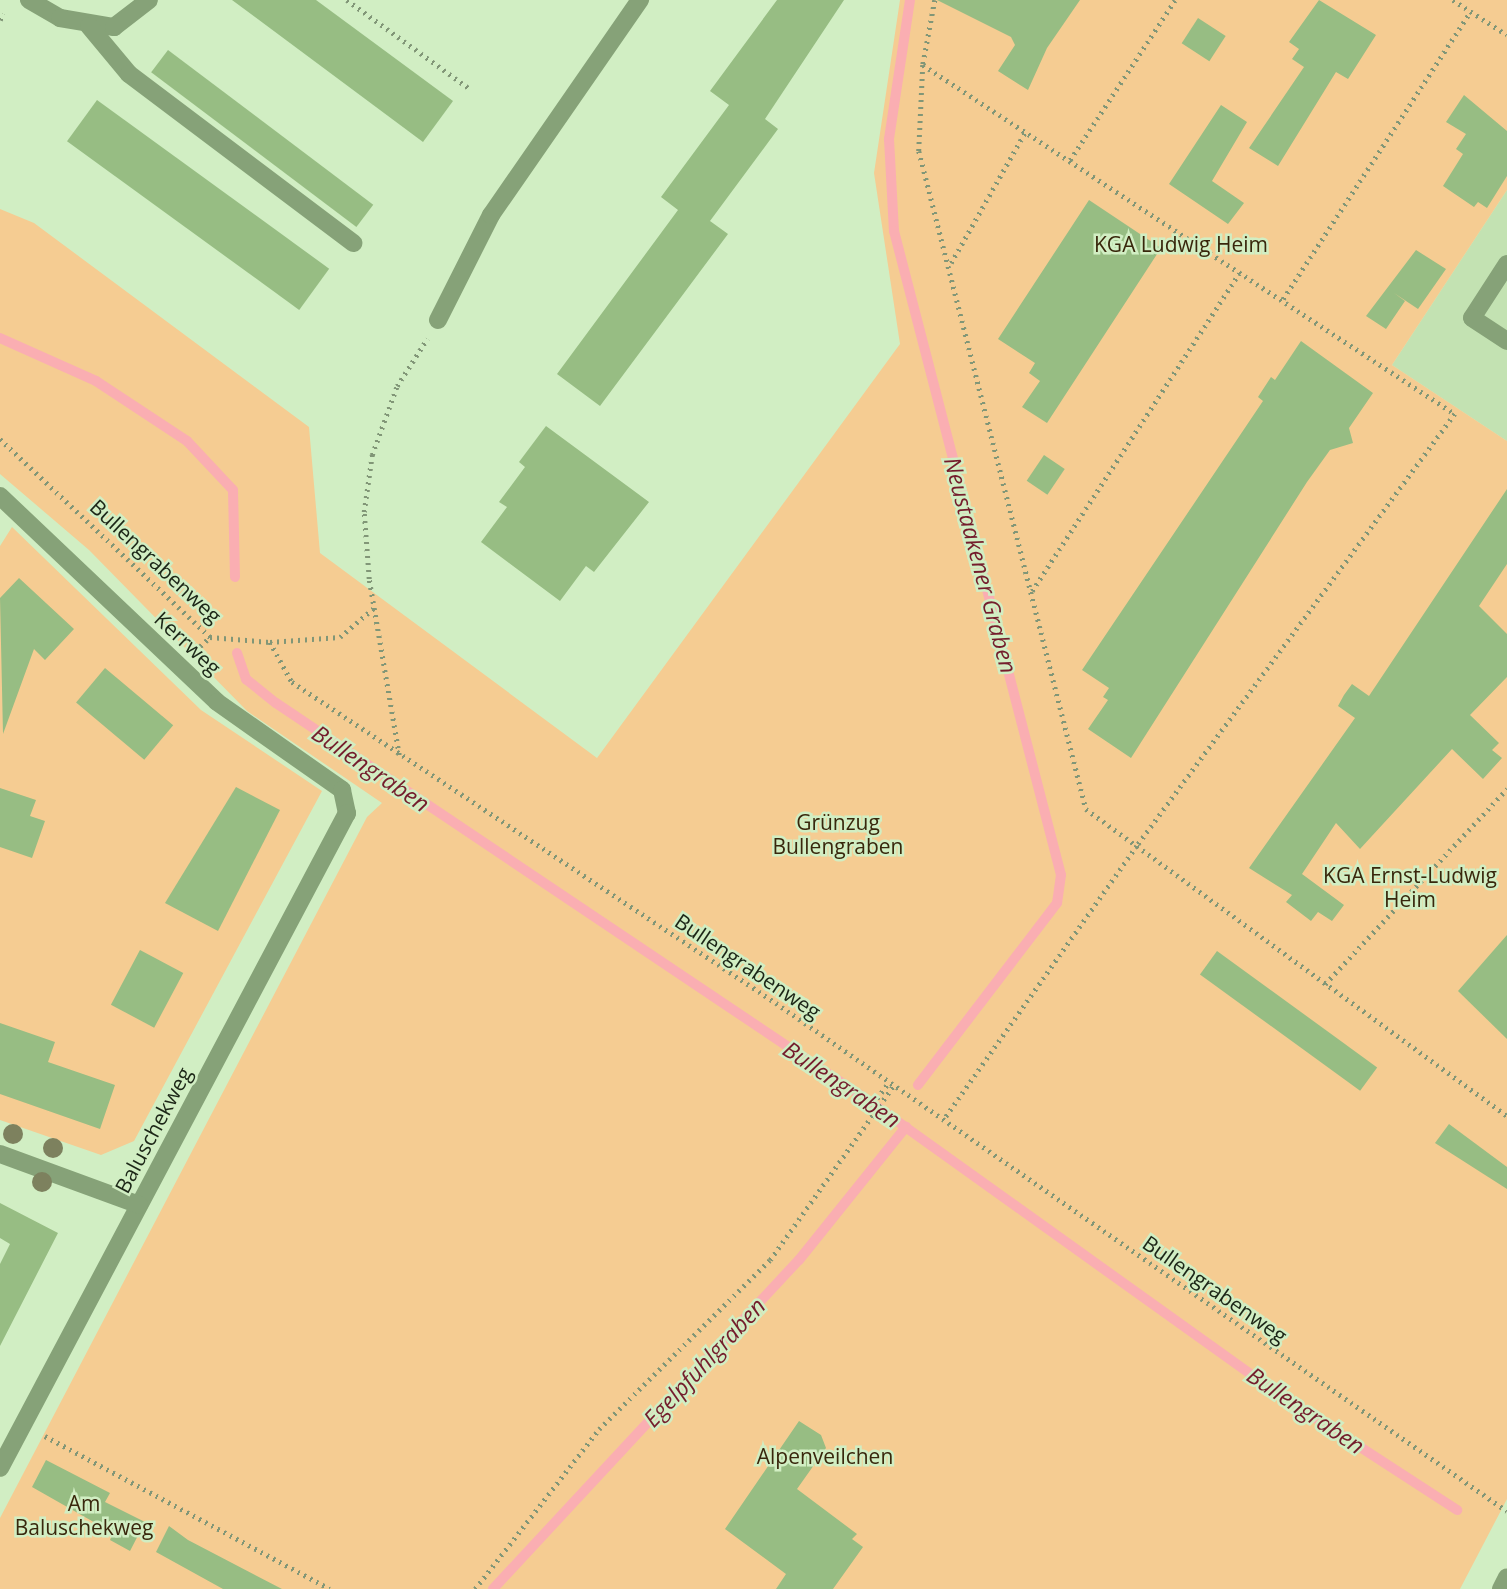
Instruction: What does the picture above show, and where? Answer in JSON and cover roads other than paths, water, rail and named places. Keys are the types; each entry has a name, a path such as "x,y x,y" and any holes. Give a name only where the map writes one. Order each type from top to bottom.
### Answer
{"street":[{"path":"29,0 89,26 114,27 149,0"},
{"path":"438,320 491,215 640,0"},
{"path":"89,26 119,66 353,243"},
{"path":"1507,264 1472,318 1507,341"},
{"name":"Kerrweg","path":"2,502 217,702 342,790 347,813"},
{"name":"Baluschekweg","path":"0,1468 347,813"},
{"path":"0,1154 139,1205"},
{"path":"1501,1589 1507,1577"}],"waterway":[{"name":"Neustaakener Graben","path":"910,0 889,139 894,231 1061,875 1057,903 918,1085"},
{"name":"Bullengraben","path":"0,338 96,381 187,441 233,490 235,577"},
{"name":"Bullengraben","path":"237,653 246,679 276,703 869,1101 1277,1393 1457,1510"},
{"name":"Egelpfuhlgraben","path":"493,1589 799,1260 906,1127"}],"park label":[{"name":"KGA Ludwig Heim","path":"1181,244"},
{"name":"Grünzug Bullengraben","path":"838,834"},
{"name":"KGA Ernst-Ludwig Heim","path":"1410,887"},
{"name":"Alpenveilchen","path":"825,1456"},
{"name":"Am Baluschekweg","path":"84,1515"}]}
